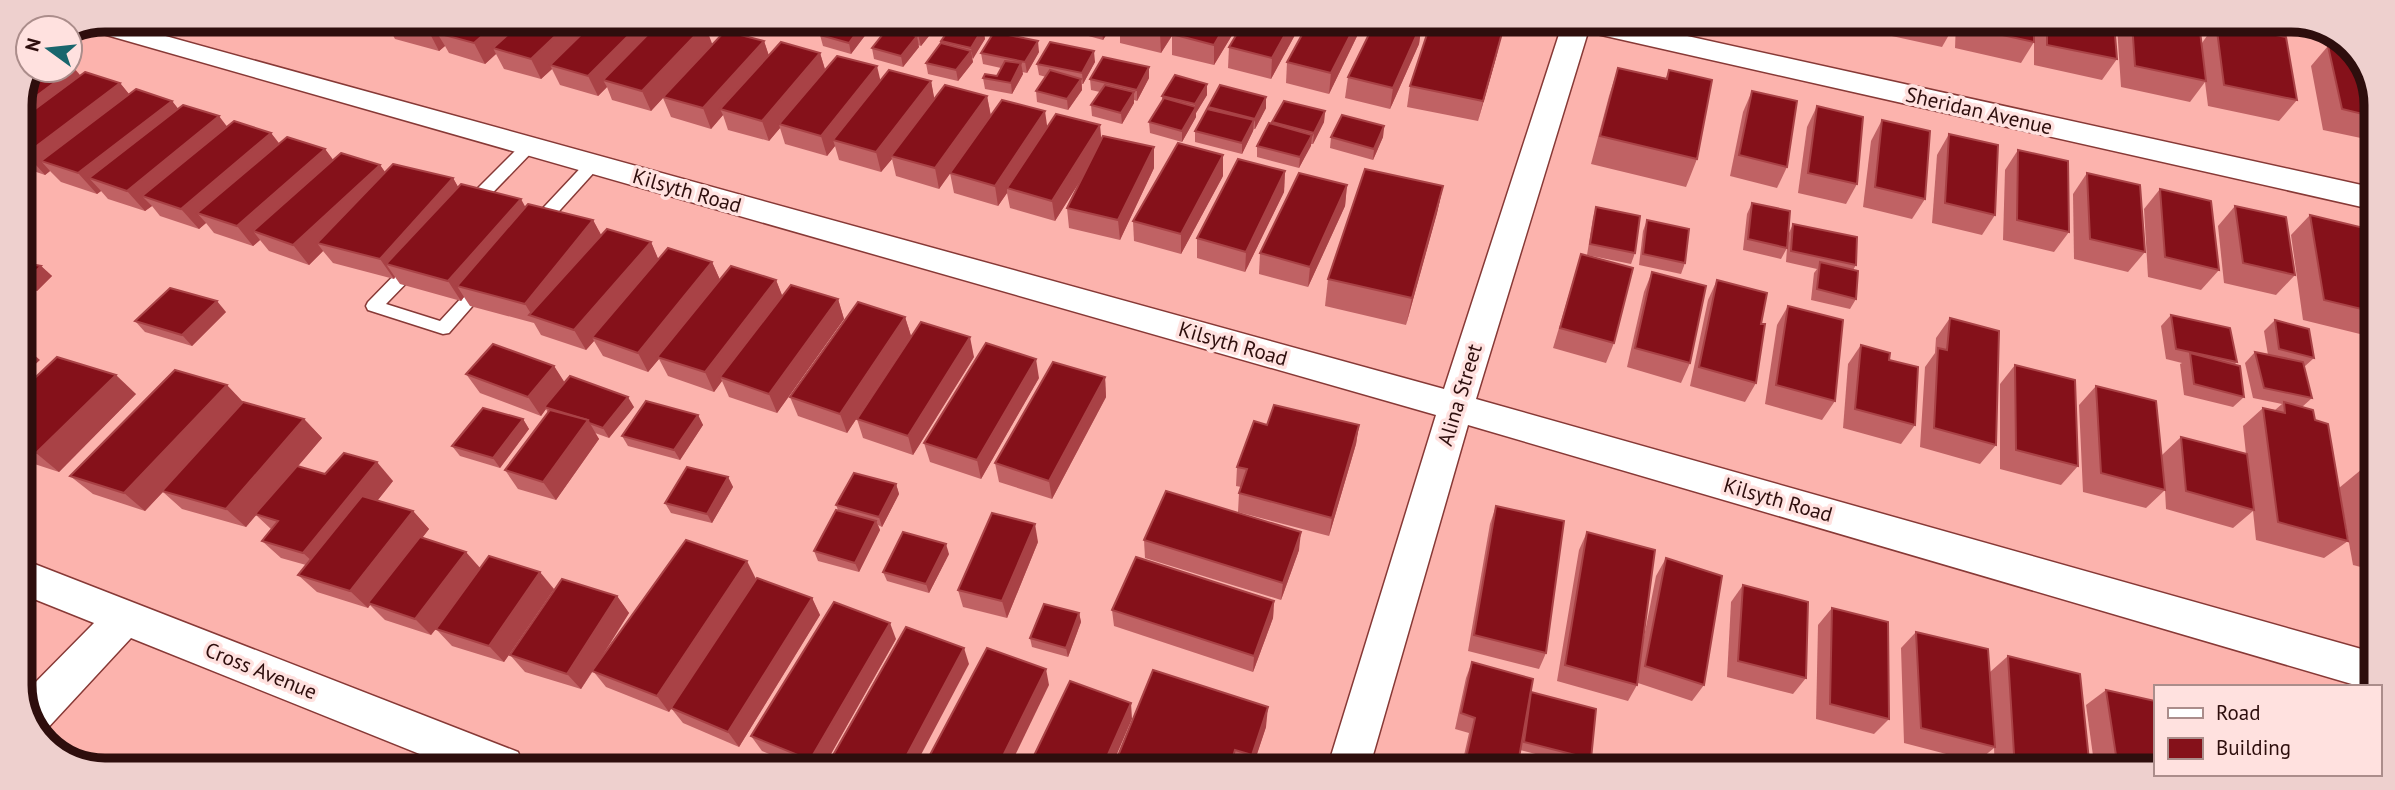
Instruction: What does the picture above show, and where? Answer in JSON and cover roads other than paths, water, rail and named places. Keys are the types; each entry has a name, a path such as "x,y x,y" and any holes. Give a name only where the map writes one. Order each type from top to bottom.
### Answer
{"street":[{"name":"Kilsyth Road","path":"122,32 1456,407 2364,669"},
{"name":"Alina Street","path":"1351,758 1456,407 1574,32"},
{"name":"Sheridan Avenue","path":"1628,32 2363,196"},
{"name":"Cross Avenue","path":"32,580 479,758"},
{"path":"36,711 125,617"}],"lane":[{"path":"457,220 528,146"},
{"path":"524,240 593,164"},
{"path":"420,258 374,306 443,328 497,269"}]}
